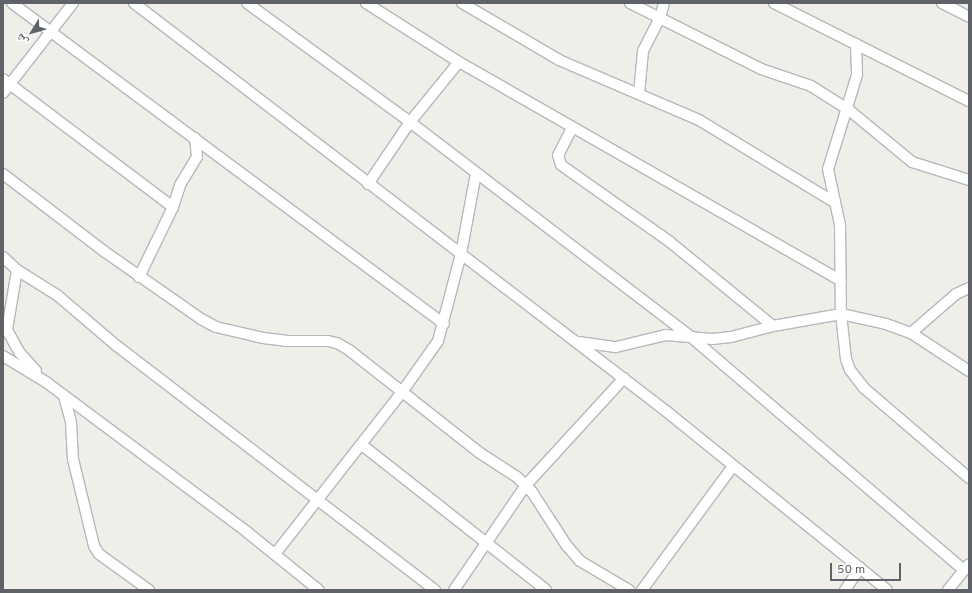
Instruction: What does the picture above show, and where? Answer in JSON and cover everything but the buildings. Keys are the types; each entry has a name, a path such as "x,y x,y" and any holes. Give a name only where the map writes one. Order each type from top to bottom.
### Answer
{"street":[{"path":"12,3 444,324"},
{"path":"3,94 7,82 51,32 73,3"},
{"path":"134,3 300,129 368,184 624,378 887,590"},
{"path":"247,3 410,122 691,336 966,567 948,590"},
{"path":"366,3 459,62 841,281"},
{"path":"462,3 559,60 699,120 834,202"},
{"path":"630,3 761,69 802,81 849,110 912,162 969,180"},
{"path":"639,94 643,51 660,18 664,3"},
{"path":"774,3 969,101"},
{"path":"946,4 969,17"},
{"path":"856,44 857,75 849,110 829,164 829,182 840,225 841,314 843,346 850,370 864,388 969,478"},
{"path":"368,184 410,122 459,62"},
{"path":"7,82 173,207"},
{"path":"572,128 558,155 562,165 670,242 773,326"},
{"path":"139,276 173,207 180,185 196,157 195,138"},
{"path":"275,554 362,445 438,341 444,324 462,254 476,172"},
{"path":"3,174 139,276 216,327 286,341 338,343 526,485 567,546 580,561 629,590"},
{"path":"3,257 17,270 57,295 117,346 435,590"},
{"path":"17,270 7,330 20,353 46,382"},
{"path":"911,333 956,294 969,288"},
{"path":"577,342 616,347 666,335 712,339 731,337 773,326 841,314 886,324 911,333 969,371"},
{"path":"3,356 46,382 275,554 319,590"},
{"path":"454,590 526,485 624,378"},
{"path":"64,396 71,422 73,459 94,546 99,554 149,590"},
{"path":"362,445 546,590"},
{"path":"642,590 733,466"},
{"path":"845,590 860,568"}]}
